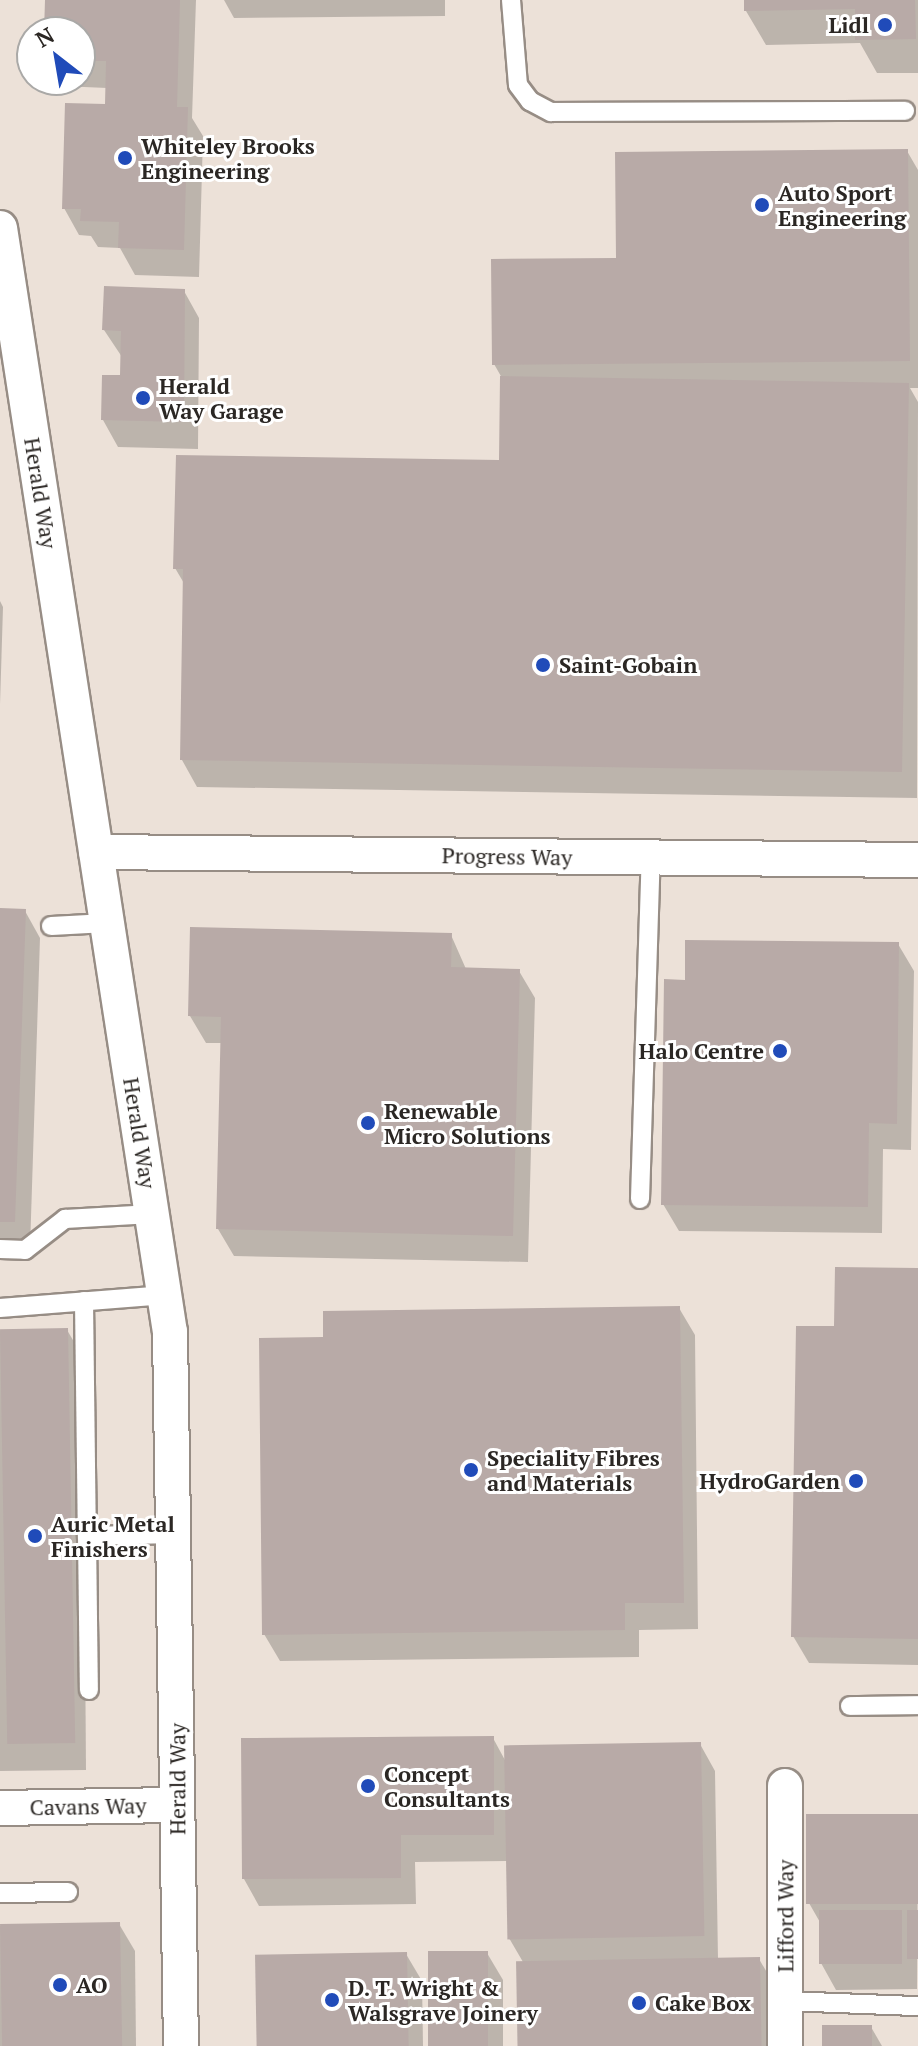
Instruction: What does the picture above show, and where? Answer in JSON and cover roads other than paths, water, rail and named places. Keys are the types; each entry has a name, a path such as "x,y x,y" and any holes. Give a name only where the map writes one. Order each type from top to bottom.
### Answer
{"street":[{"name":"Herald Way","path":"0,228 165,1295 175,1534 181,2046"},
{"name":"Progress Way","path":"96,852 918,860"},
{"name":"Lifford Way","path":"785,1786 785,2046"},
{"name":"Cavans Way","path":"0,1808 176,1805"}],"lane":[{"path":"511,0 518,85 530,101 551,112 905,111"},
{"path":"640,1199 651,857"},
{"path":"51,926 107,923"},
{"path":"0,1249 25,1250 65,1219 152,1214"},
{"path":"0,1308 165,1295"},
{"path":"84,1301 89,1690"},
{"path":"87,1536 175,1534"},
{"path":"850,1706 918,1705"},
{"path":"0,1893 68,1892"},
{"path":"785,2001 918,2006"}],"place":[{"name":"Lidl","path":"885,25"},
{"name":"Whiteley Brooks Engineering","path":"125,158"},
{"name":"Auto Sport Engineering","path":"762,205"},
{"name":"Herald Way Garage","path":"143,398"},
{"name":"Saint-Gobain","path":"543,665"},
{"name":"Halo Centre","path":"780,1051"},
{"name":"Renewable Micro Solutions","path":"368,1123"},
{"name":"Speciality Fibres and Materials","path":"471,1470"},
{"name":"HydroGarden","path":"856,1481"},
{"name":"Auric Metal Finishers","path":"35,1536"},
{"name":"Concept Consultants","path":"368,1786"},
{"name":"AO","path":"60,1985"},
{"name":"D. T. Wright & Walsgrave Joinery","path":"332,2000"},
{"name":"Cake Box","path":"639,2003"}]}
